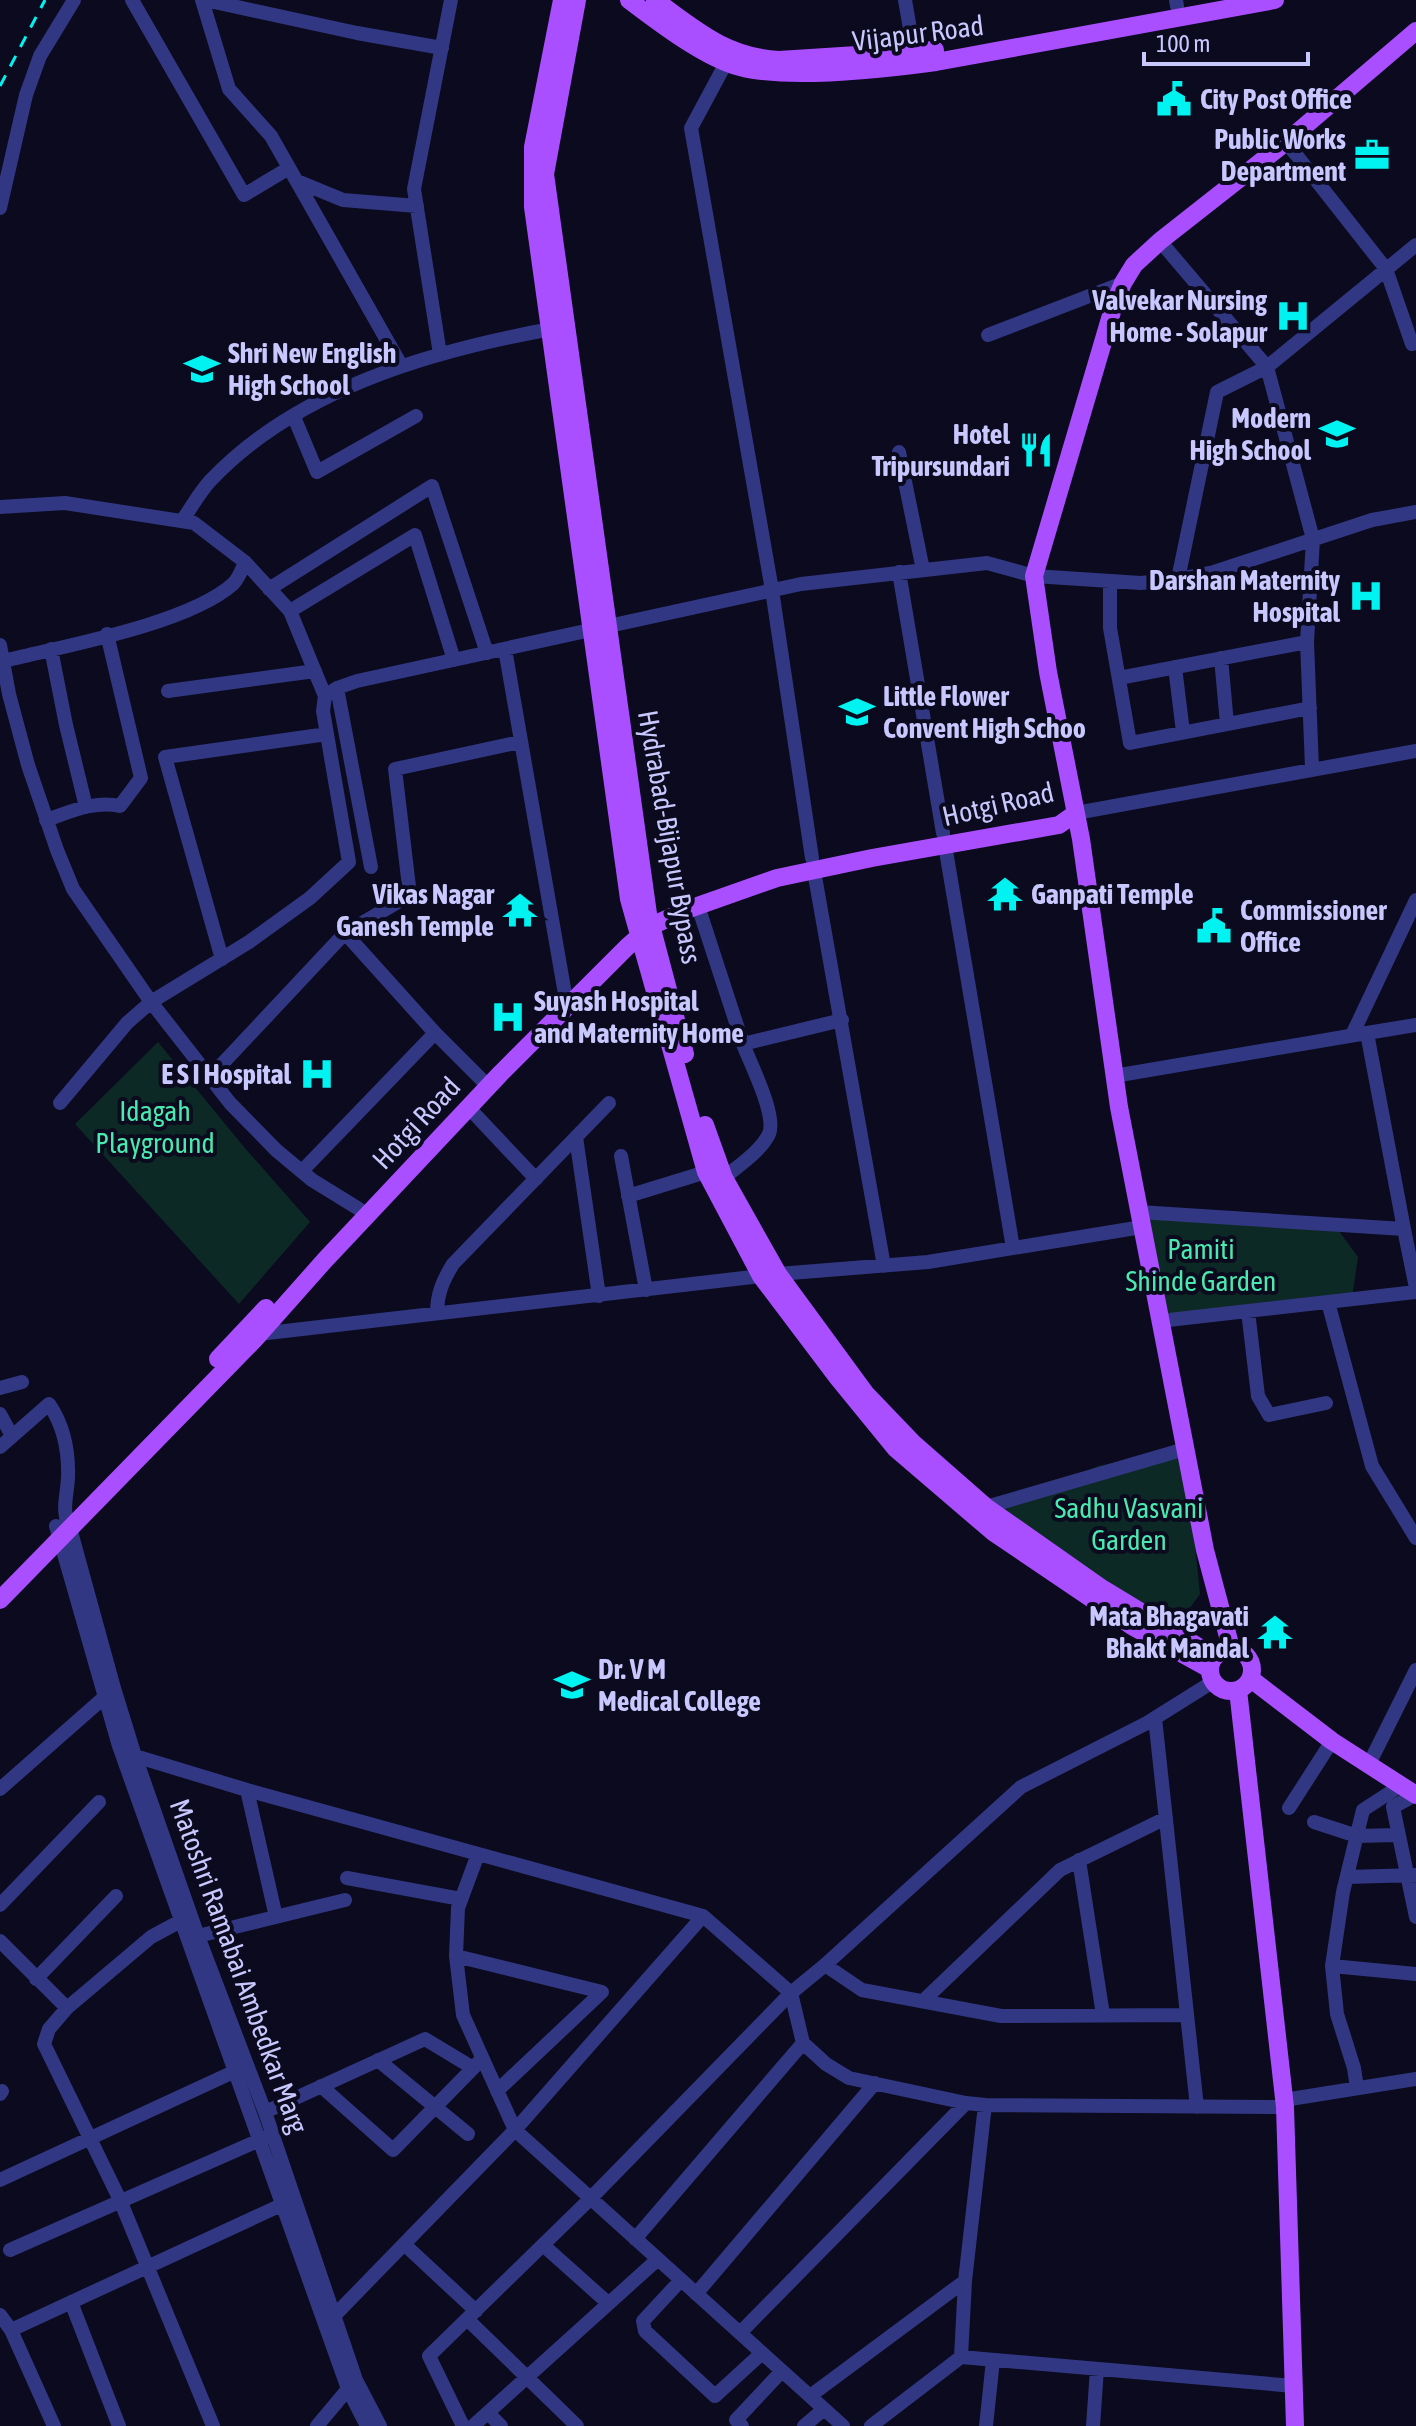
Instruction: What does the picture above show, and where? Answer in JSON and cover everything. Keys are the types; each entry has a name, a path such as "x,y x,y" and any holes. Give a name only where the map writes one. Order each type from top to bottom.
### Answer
{"main road":[{"path":"562,0 533,147 533,207 600,627"},
{"path":"577,0 545,174 600,627"},
{"name":"Vijapur Road","path":"629,0 661,24 727,61 767,72 896,67 996,52 1275,0"},
{"name":"Vijapur Road","path":"655,0 712,42 759,59 779,60 914,52 966,45 1176,3 1214,0"},
{"path":"1217,1664 1238,1649 1249,1658 1253,1672 1244,1684 1224,1690 1217,1664 1205,1550 1114,1076 1076,813 1048,672 1034,576 1123,283 1134,265 1286,142 1416,31"},
{"name":"Hydrabad-Bijapur Bypass","path":"600,627 629,899 643,925 701,1114 715,1175 770,1275 866,1394 913,1443 986,1507 1217,1664"},
{"name":"Hotgi Road","path":"0,1600 63,1527 359,1209 565,994 643,925 772,869 944,839 1059,825 1076,813"},
{"name":"Hotgi Road","path":"0,1584 63,1527 259,1334 325,1260 643,925 813,864"},
{"path":"770,1275 838,1378 896,1449 993,1532 1132,1626 1217,1664"},
{"path":"1244,1684 1410,1792"},
{"path":"1244,1684 1284,2104 1295,2426"}],"street":[{"path":"0,208 26,95 40,56 74,0"},
{"path":"132,0 244,195 293,174"},
{"path":"401,365 271,136 229,89 203,0 442,48"},
{"path":"440,354 414,189 451,0"},
{"path":"905,0 914,52"},
{"path":"727,61 691,128 772,590 813,864 884,1266"},
{"path":"1286,142 1386,269 1412,344 1416,343"},
{"path":"293,174 343,200 417,206"},
{"path":"1160,241 1267,367 1313,539 1307,642 1312,768"},
{"path":"1178,579 1217,392 1267,367 1416,245"},
{"path":"988,335 1123,283"},
{"path":"182,521 209,482 244,451 294,417 345,389 401,365 480,343 551,329"},
{"path":"294,417 317,472 416,416"},
{"path":"899,452 923,570"},
{"path":"269,589 432,486 487,653"},
{"path":"0,507 65,503 194,523 245,562 290,611 315,671 331,692 371,867"},
{"path":"60,1103 127,1023 151,1002 222,959 310,898 349,862 323,711 331,692 357,681 801,584 987,563 1034,576 1141,583 1178,579 1214,572 1372,520 1416,512"},
{"path":"290,611 415,535 454,660"},
{"path":"3,661 181,613 210,600 236,581 245,562"},
{"path":"899,572 1013,1248"},
{"path":"1110,581 1110,628 1130,743 1310,708"},
{"path":"46,820 86,807 108,803 120,806 141,778 107,634"},
{"path":"1119,678 1307,642"},
{"path":"0,645 28,765 73,889 151,1002 209,1078 276,1150 359,1209"},
{"path":"51,649 86,807"},
{"path":"505,649 565,994"},
{"path":"1221,658 1227,724"},
{"path":"1175,667 1183,732"},
{"path":"168,691 315,671"},
{"path":"222,959 165,757 327,734"},
{"path":"209,1078 345,933 410,895 395,769 520,742"},
{"path":"1076,813 1416,751"},
{"path":"1352,1035 1416,900"},
{"path":"628,1196 715,1175 763,1143 770,1132 768,1108 743,1044 698,906"},
{"path":"345,933 483,1081"},
{"path":"743,1044 842,1020"},
{"path":"1114,1076 1416,1025"},
{"path":"302,1171 435,1033"},
{"path":"1160,1321 1416,1290 1367,1033"},
{"path":"437,1313 437,1299 453,1264 609,1103"},
{"path":"469,1108 536,1179"},
{"path":"576,1137 599,1296"},
{"path":"621,1156 646,1290"},
{"path":"259,1334 770,1275 928,1262 1013,1248 1140,1219 1404,1229"},
{"path":"1328,1302 1372,1466 1416,1538"},
{"path":"1248,1311 1258,1396 1269,1415 1326,1403"},
{"path":"0,1388 22,1382"},
{"path":"0,1447 49,1404 60,1420 67,1447 68,1476 63,1527"},
{"path":"0,1414 12,1436"},
{"path":"986,1507 1185,1449"},
{"name":"Matoshri Ramabai Ambedkar Marg","path":"63,1527 109,1692 135,1756 186,1918 198,1936 242,2068 265,2112 267,2137 334,2316 352,2384 380,2426"},
{"path":"463,2426 429,2356 591,2198 791,1993 1021,1787 1155,1718 1217,1664"},
{"path":"1368,1766 1416,1670"},
{"path":"0,1789 109,1692 186,1918 267,2137 10,2250"},
{"path":"1155,1718 1197,2107"},
{"path":"1289,1808 1332,1741"},
{"path":"135,1756 703,1916 791,1993 803,2043 826,2064 849,2078 985,2105 1197,2107 1284,2104 1416,2079"},
{"path":"247,1790 276,1917"},
{"path":"1357,2088 1337,2014 1332,1966 1347,1877 1363,1810 1410,1792"},
{"path":"1410,1792 1393,1807 1397,1835 1411,1876 1416,1917"},
{"path":"0,1905 99,1802"},
{"path":"923,2001 1060,1870 1166,1818"},
{"path":"1314,1822 1357,1836 1397,1835"},
{"path":"478,1854 458,1908 456,1956 463,2015 478,2063 497,2091 515,2130 843,2426"},
{"path":"1079,1860 1103,2015"},
{"path":"1347,1877 1411,1876"},
{"path":"347,1878 461,1899"},
{"path":"36,1979 116,1896"},
{"path":"198,1936 345,1900"},
{"path":"334,2316 515,2130 703,1916"},
{"path":"186,1918 151,1937 67,2008 49,2029 44,2044 120,2200 213,2426"},
{"path":"0,1941 67,2008"},
{"path":"456,1956 602,1992 497,2091"},
{"path":"825,1965 862,1990 1001,2016 1187,2015"},
{"path":"1332,1966 1416,1974"},
{"path":"265,2112 425,2039 478,2063"},
{"path":"635,2239 803,2043"},
{"path":"378,2060 468,2134"},
{"path":"321,2086 393,2150 478,2063"},
{"path":"0,2180 242,2068"},
{"path":"696,2294 875,2083"},
{"path":"740,2333 966,2103"},
{"path":"961,2357 965,2281 985,2105"},
{"path":"11,2330 289,2202 367,2426"},
{"path":"404,2244 527,2377 577,2426"},
{"path":"543,2245 608,2303"},
{"path":"473,2426 658,2259"},
{"path":"681,2280 643,2321 645,2331 715,2396 762,2353"},
{"path":"810,2396 965,2281"},
{"path":"71,2302 119,2426"},
{"path":"0,2315 11,2330 54,2426"},
{"path":"871,2426 961,2357 1294,2386"},
{"path":"986,2426 993,2360"},
{"path":"1093,2426 1097,2369"},
{"path":"736,2424 782,2371"},
{"path":"317,2426 352,2384"},
{"path":"804,2426 824,2409"},
{"path":"488,2413 501,2426"}],"green space":[{"name":"Idagah Playground","path":"158,1042 310,1222 239,1304 75,1124"},
{"name":"Pamiti Shinde Garden","path":"1139,1212 1334,1224 1358,1257 1352,1299 1160,1321"},
{"name":"Sadhu Vasvani Garden","path":"1185,1449 1200,1594 1179,1623 1139,1608 994,1512 1098,1466"}],"railway":[{"path":"0,86 45,0"}],"place":[{"name":"City Post Office","path":"1174,99"},
{"name":"Public Works Department","path":"1372,155"},
{"name":"Valvekar Nursing Home - Solapur","path":"1293,316"},
{"name":"Shri New English High School","path":"202,369"},
{"name":"Modern High School","path":"1337,434"},
{"name":"Hotel Tripursundari","path":"1036,450"},
{"name":"Darshan Maternity Hospital","path":"1366,596"},
{"name":"Little Flower Convent High Schoo","path":"857,712"},
{"name":"Ganpati Temple","path":"1005,894"},
{"name":"Vikas Nagar Ganesh Temple","path":"520,910"},
{"name":"Commissioner Office","path":"1214,926"},
{"name":"Suyash Hospital and Maternity Home","path":"508,1017"},
{"name":"E S I Hospital","path":"317,1074"},
{"name":"Mata Bhagavati Bhakt Mandal","path":"1275,1632"},
{"name":"Dr. V M Medical College","path":"572,1685"}]}
